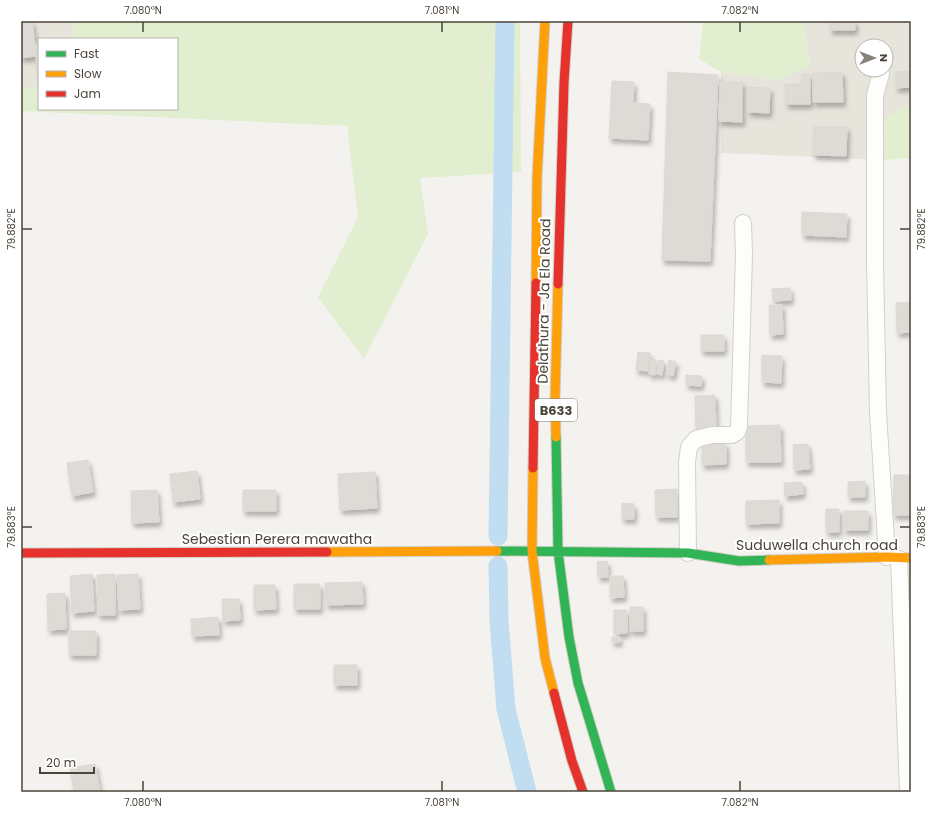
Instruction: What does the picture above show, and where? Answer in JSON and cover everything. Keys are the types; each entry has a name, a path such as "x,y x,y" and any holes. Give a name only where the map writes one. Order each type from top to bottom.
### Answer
{"main road":[{"name":"Delathura - Ja Ela Road","path":"544,21 537,187 532,551 545,658 572,761 583,792"},
{"name":"Delathura - Ja Ela Road","path":"568,21 559,234 556,392 558,551 569,637 577,675 611,792"},
{"name":"Suduwella church road","path":"532,551 688,553 739,561 899,558"},
{"name":"Sebestian Perera mawatha","path":"21,553 532,551"}],"street":[{"path":"880,78 875,95 875,262 878,412 899,558 908,792"},
{"path":"688,553 687,462 689,447 696,439 712,435 732,435 737,432 738,427 744,254 743,223"}],"shaded area":[{"path":"21,21 73,21 73,38 38,38 38,86 21,89"},
{"path":"803,21 911,21 911,105 885,118 882,160 721,153 721,72 778,80 810,65"}],"green space":[{"path":"73,21 520,21 521,172 420,178 428,234 364,359 318,297 358,217 347,126 21,111 21,89 38,86 38,110 178,110 178,38 73,38"},
{"path":"703,21 803,21 810,65 778,80 721,72 699,59"},
{"path":"911,105 911,158 882,160 885,118"},
{"path":"911,558 911,721 905,579 908,562"}],"building":[{"path":"21,21 32,21 35,45 38,44 38,69 36,56 21,58"},
{"path":"830,21 855,21 855,30 830,30"},
{"path":"911,71 911,87 896,88 896,72"},
{"path":"668,72 718,75 710,261 662,260"},
{"path":"842,72 843,102 813,102 813,73"},
{"path":"801,74 810,74 810,104 786,104 785,84 802,84"},
{"path":"612,81 634,82 633,103 650,104 648,140 609,138"},
{"path":"720,82 742,82 742,122 719,121"},
{"path":"748,87 770,88 769,113 748,112"},
{"path":"814,127 847,127 846,156 813,155"},
{"path":"802,212 847,214 846,237 802,235"},
{"path":"790,288 791,300 773,301 772,289"},
{"path":"911,302 911,332 897,333 896,303"},
{"path":"769,305 782,305 783,334 770,335"},
{"path":"701,335 724,335 724,351 701,351"},
{"path":"638,352 650,353 648,371 636,370"},
{"path":"762,355 782,356 781,383 762,382"},
{"path":"651,359 656,360 655,375 649,374"},
{"path":"658,360 664,361 662,375 657,374"},
{"path":"669,360 676,362 673,376 666,374"},
{"path":"686,375 702,376 701,386 686,385"},
{"path":"715,395 716,428 696,429 695,396"},
{"path":"780,425 781,462 746,462 746,426"},
{"path":"726,443 726,464 702,465 702,444"},
{"path":"808,444 810,469 794,470 793,445"},
{"path":"88,460 93,492 72,496 67,463"},
{"path":"197,471 200,499 173,502 170,474"},
{"path":"375,472 377,508 340,510 338,474"},
{"path":"894,475 911,475 911,515 893,515"},
{"path":"865,481 865,497 848,497 848,482"},
{"path":"802,482 803,494 785,496 784,483"},
{"path":"677,489 677,517 656,517 655,490"},
{"path":"157,490 159,522 132,523 131,491"},
{"path":"243,490 276,490 276,511 243,511"},
{"path":"779,500 779,523 746,524 746,501"},
{"path":"622,503 634,504 634,519 622,519"},
{"path":"826,509 839,509 839,532 826,532"},
{"path":"844,511 868,511 868,530 844,530"},
{"path":"607,561 608,577 598,577 597,562"},
{"path":"92,574 94,611 72,613 70,576"},
{"path":"115,574 115,615 98,615 97,575"},
{"path":"138,574 140,609 119,610 117,575"},
{"path":"610,576 623,576 624,597 610,598"},
{"path":"362,582 363,604 326,605 325,583"},
{"path":"294,584 320,584 320,609 294,609"},
{"path":"254,585 275,585 276,609 254,610"},
{"path":"65,593 66,629 48,630 47,594"},
{"path":"222,599 239,599 240,620 223,621"},
{"path":"630,607 643,607 643,631 630,631"},
{"path":"614,610 627,610 627,633 614,634"},
{"path":"218,617 219,635 192,636 191,619"},
{"path":"69,631 96,631 96,655 69,655"},
{"path":"612,637 620,637 620,642 612,642"},
{"path":"334,665 357,665 357,685 334,685"},
{"path":"95,764 100,792 74,792 70,768"}],"waterway":[{"path":"498,536 505,21"},
{"path":"498,566 499,621 506,709 527,792"}],"traffic: fast":[{"path":"556,437 558,551 569,637 578,683 611,792"},
{"path":"497,551 688,553 739,561 769,560"}],"traffic: slow":[{"path":"536,283 537,179 545,21"},
{"path":"556,437 555,400 558,284"},
{"path":"533,468 532,551 545,658 554,693"},
{"path":"327,552 497,551"},
{"path":"769,560 887,557 911,558"}],"traffic: jam":[{"path":"558,284 564,83 568,21"},
{"path":"533,468 536,283"},
{"path":"21,553 327,552"},
{"path":"554,693 572,761 583,792"}]}
